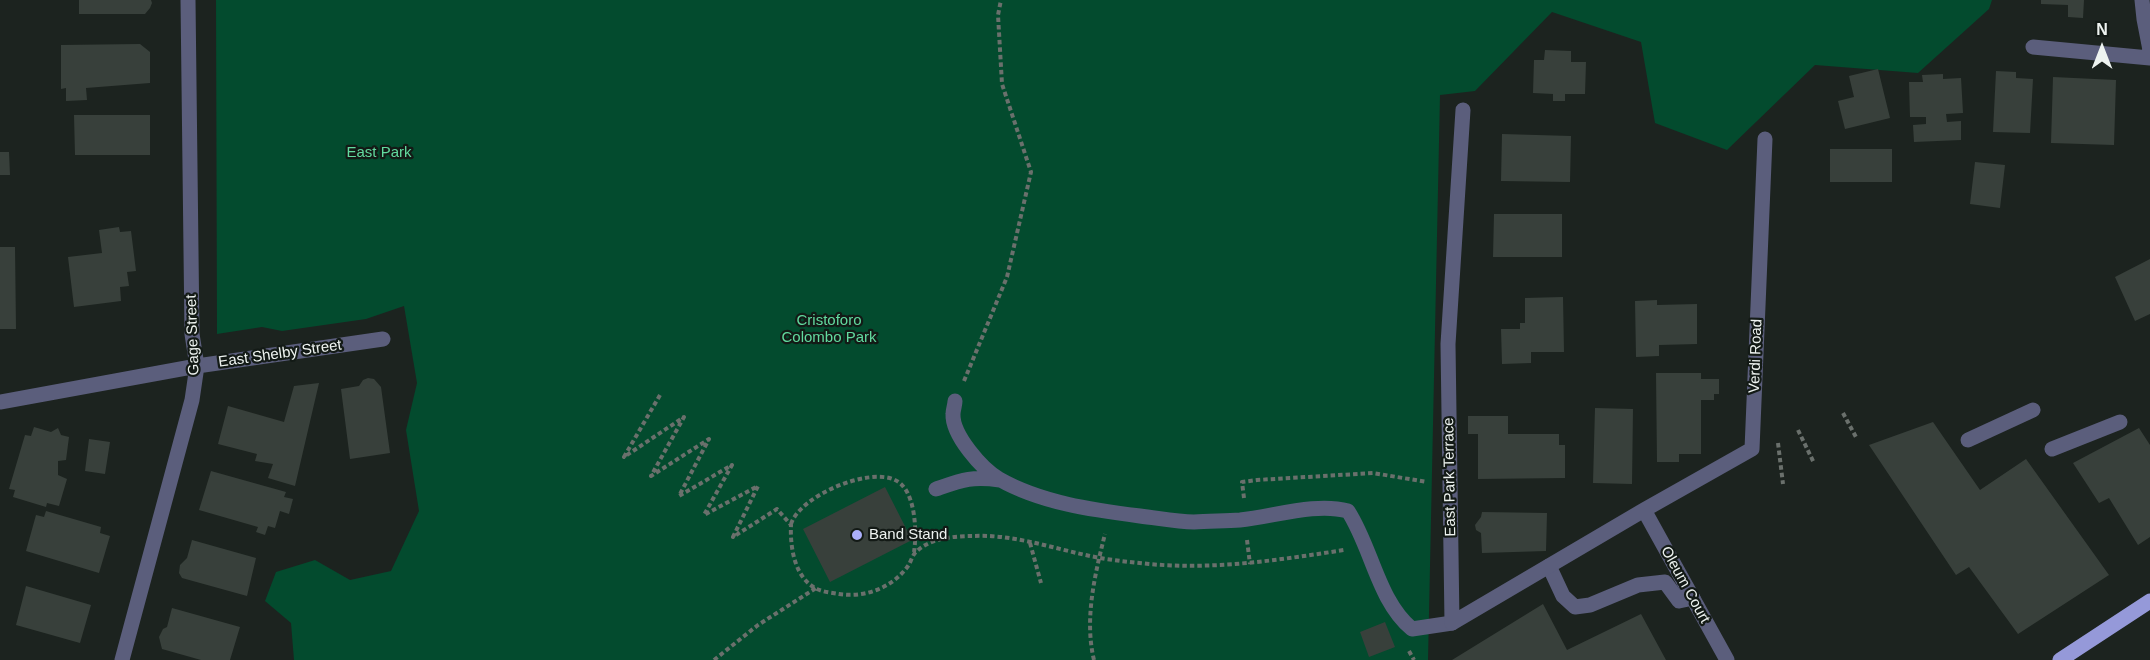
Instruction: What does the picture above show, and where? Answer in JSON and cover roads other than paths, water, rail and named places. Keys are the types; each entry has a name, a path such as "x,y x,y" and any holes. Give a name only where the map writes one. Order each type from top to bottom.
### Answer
{"main road":[{"path":"2065,659 2150,601"}],"street":[{"name":"Gage Street","path":"122,660 192,400 197,366 192,334 188,0"},
{"path":"2142,0 2150,50"},
{"path":"2033,47 2150,58"},
{"name":"East Park Terrace","path":"1452,623 1448,344 1463,110"},
{"name":"Verdi Road","path":"1644,510 1752,449 1765,139"},
{"name":"East Shelby Street","path":"0,402 197,366 383,339"},
{"path":"955,401 953,415 955,426 963,441 982,464 1003,481 1015,487 1056,501 1110,512 1194,522 1239,520 1322,508 1348,511 1359,529 1399,619 1412,629 1452,623 1644,510"},
{"path":"1968,440 2033,410"},
{"path":"2052,449 2120,422"},
{"path":"936,489 975,477 1003,481"},
{"name":"Oleum Court","path":"1644,510 1727,660"},
{"path":"1549,566 1563,596 1575,607 1590,604 1638,585 1665,582 1678,601 1693,598"}],"place":[{"name":"Band Stand","path":"857,535"}],"park label":[{"name":"East Park","path":"379,153"},
{"name":"Cristoforo Colombo Park","path":"829,330"}]}
